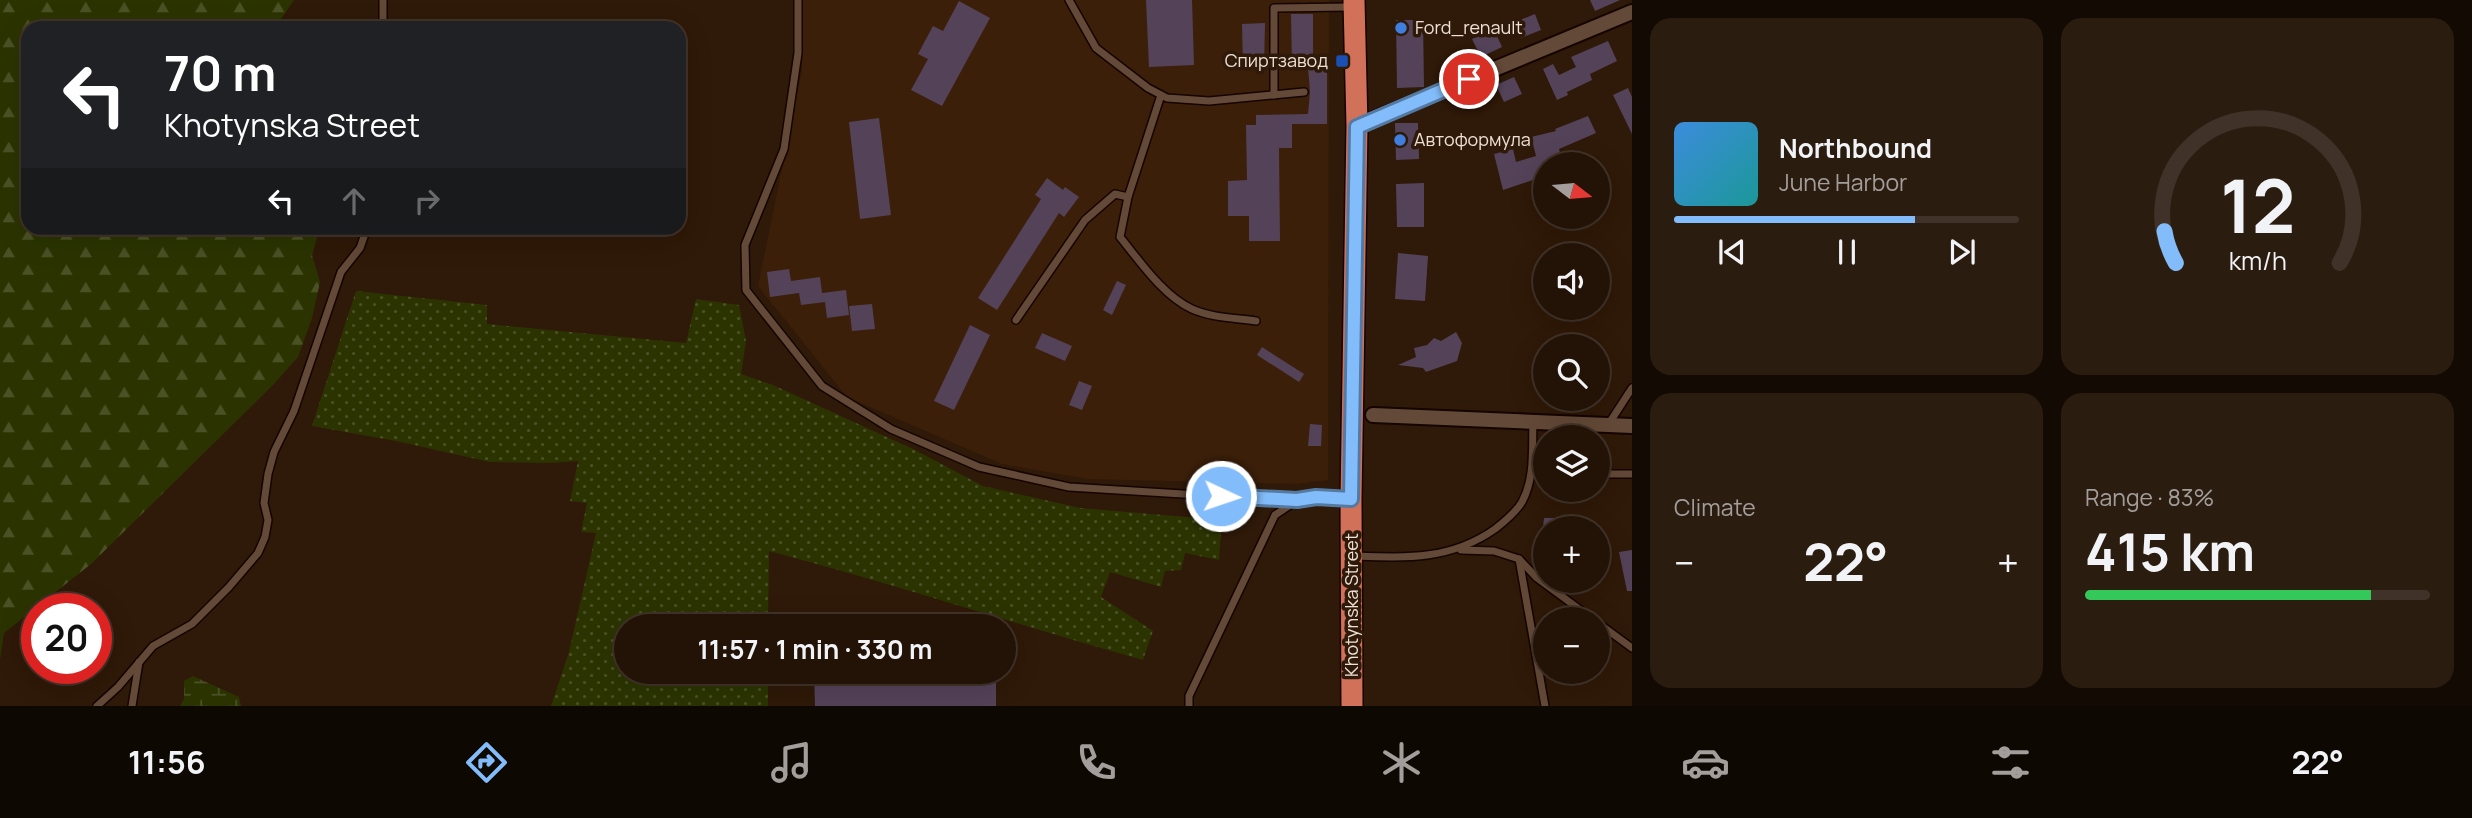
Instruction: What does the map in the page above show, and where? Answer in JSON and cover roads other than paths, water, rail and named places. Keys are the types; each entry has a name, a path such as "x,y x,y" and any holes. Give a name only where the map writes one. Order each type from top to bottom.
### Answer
{"highway":[{"name":"Khotynska Street","path":"1351,2 1357,127 1362,415 1351,499 1352,706"}],"street":[{"path":"1357,127 1632,12"},
{"path":"1362,415 1533,422 1547,425"},
{"path":"1610,425 1632,426"}],"lane":[{"path":"383,0 383,21"},
{"path":"798,0 798,52 784,149 745,245 746,290 822,386 891,429 979,467 1069,487 1297,500 1316,497 1351,499"},
{"path":"1069,0 1096,48 1167,98 1209,101 1304,92"},
{"path":"1274,95 1274,8 1351,2"},
{"path":"1161,95 1128,197 1120,237 1157,282 1191,309 1256,321"},
{"path":"1016,320 1085,220 1115,194 1128,197"},
{"path":"97,706 118,687 153,646 192,624 258,553 268,520 264,503 274,452 294,411 341,271 360,248 364,235"},
{"path":"1608,425 1632,388"},
{"path":"1457,550 1481,539 1503,523 1521,503 1531,473 1533,422"},
{"path":"1610,474 1632,474"},
{"path":"1189,706 1189,696 1275,515 1297,500"},
{"path":"1352,556 1393,557 1457,550 1494,551 1519,559 1537,578 1577,607"},
{"path":"1519,559 1545,706"},
{"path":"1610,632 1632,648"},
{"path":"132,706 140,659"}],"place":[{"name":"Ford_renault","path":"1401,28"},
{"name":"Спиртзавод","path":"1342,61"},
{"name":"Автоформула","path":"1400,140"}]}
